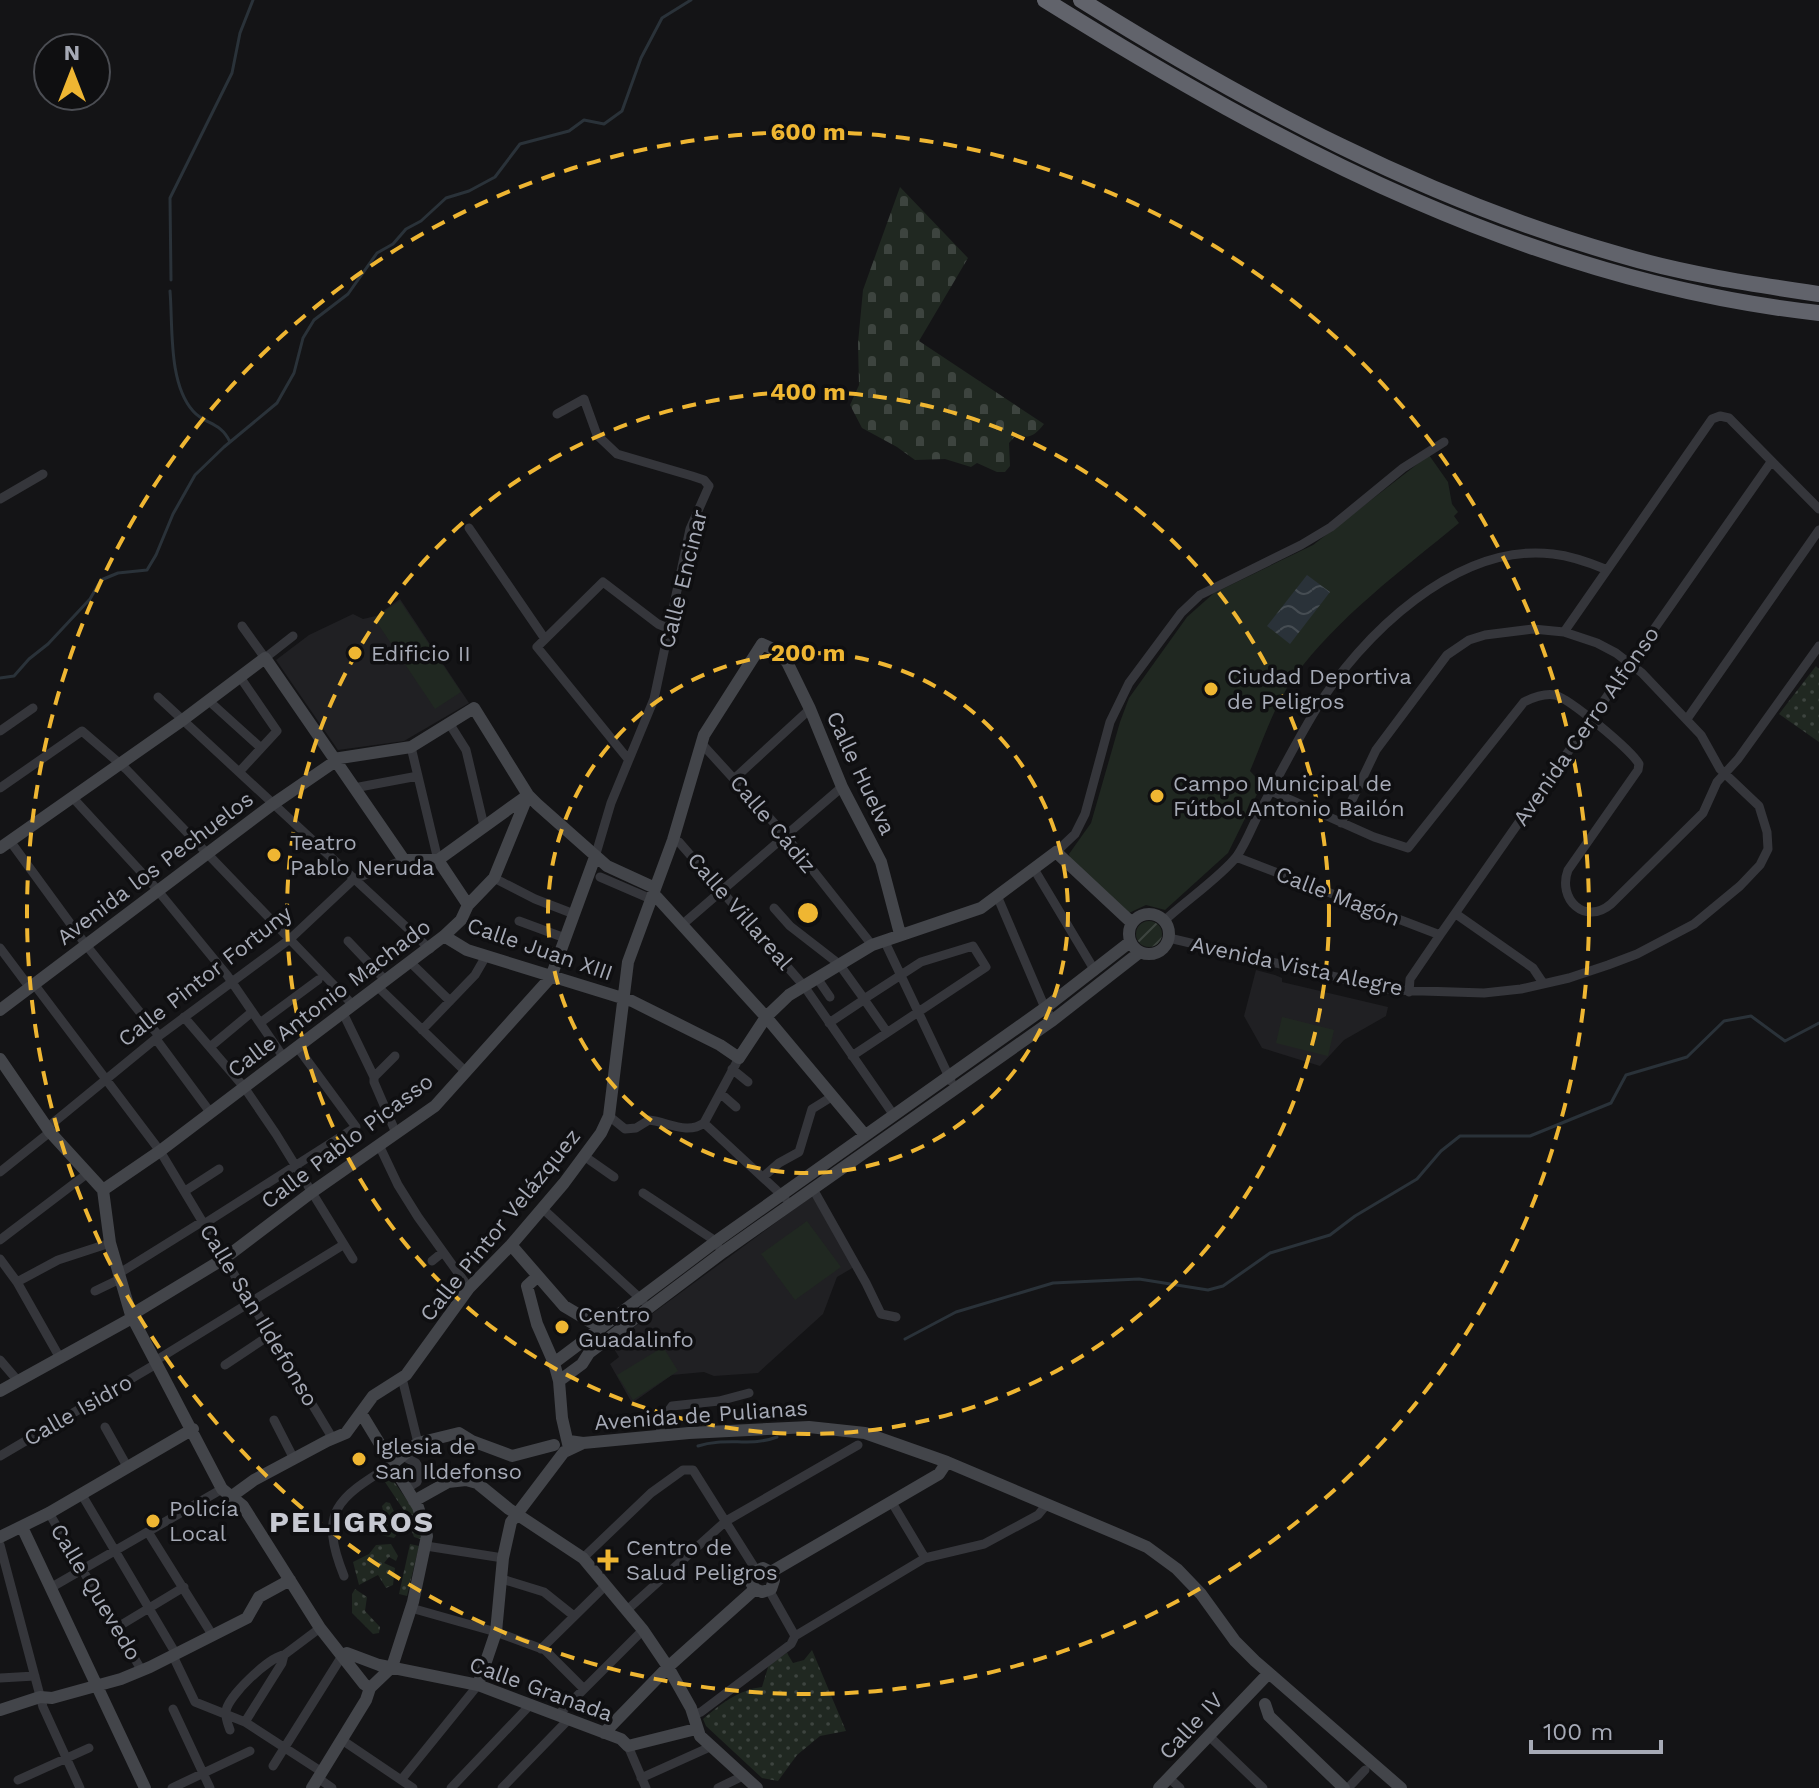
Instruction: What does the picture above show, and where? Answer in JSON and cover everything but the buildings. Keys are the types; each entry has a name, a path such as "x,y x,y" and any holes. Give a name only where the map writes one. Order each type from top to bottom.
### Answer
{"highway":[{"path":"1045,0 1149,65 1279,138 1401,197 1472,226 1562,258 1654,285 1819,313"},
{"path":"1081,0 1179,59 1313,133 1482,209 1620,255 1749,284 1819,294"}],"street":[{"name":"Calle Encinar","path":"557,414 584,399 597,435 617,454 704,480 709,486 690,529 654,699 611,803 595,857"},
{"path":"1564,632 1707,424 1720,416 1729,418 1819,509"},
{"path":"609,1116 625,1129 636,1128 649,1120 697,1128 704,1123 735,1064 766,1017 789,995 878,942 965,915 998,898 1056,852 1075,834 1085,814 1110,722 1129,683 1181,613 1200,595 1331,527 1403,468 1444,442"},
{"name":"Avenida Cerro Alfonso","path":"1409,992 1410,979 1440,935 1771,462"},
{"path":"0,499 43,474"},
{"path":"469,528 545,639"},
{"path":"1687,719 1819,530"},
{"path":"1164,921 1236,857 1314,712 1340,673 1370,639 1406,607 1482,563 1518,555 1550,554 1582,560 1605,569"},
{"path":"628,759 537,647 603,582 658,624 670,629"},
{"path":"242,626 404,860"},
{"name":"Avenida Vista Alegre","path":"1169,938 1409,992 1484,993 1543,983 1608,965 1664,940 1694,924 1719,904 1760,865 1768,849 1764,816 1749,794 1725,774 1701,735 1687,719 1630,663 1597,643 1564,632 1533,629 1501,632 1469,640 1447,655 1376,750 1341,823"},
{"path":"210,1112 86,945 5,844 209,701 293,636"},
{"name":"Calle Huelva","path":"762,644 787,662 810,709 842,787 881,862 900,934"},
{"name":"Calle Pintor Velázquez","path":"227,1492 346,1433 373,1396 402,1378 420,1358 469,1288 543,1209 601,1133 609,1116 628,962 673,840 704,735 762,644"},
{"path":"1271,791 1341,823 1408,848 1524,702 1547,694 1569,700 1639,764 1638,770 1568,870 1565,879 1571,904 1583,911 1599,912 1611,904 1703,813 1717,782 1738,759 1819,646"},
{"path":"240,677 277,731 240,771"},
{"path":"158,697 430,949"},
{"path":"209,701 261,748"},
{"path":"0,731 33,708"},
{"path":"336,760 411,747 474,708 528,795 595,857 653,894 683,924 766,1017 868,1140"},
{"path":"735,778 810,709"},
{"path":"449,723 466,750 484,826"},
{"path":"0,788 82,731 119,764 290,939 348,1009 396,1133"},
{"name":"Calle Cádiz","path":"702,744 878,942 901,974 952,1082"},
{"path":"411,747 438,860 468,905"},
{"name":"Avenida los Pechuelos","path":"0,1010 336,760"},
{"path":"354,788 418,776"},
{"path":"683,924 842,787"},
{"path":"438,860 528,795"},
{"name":"Calle Antonio Machado","path":"103,1190 160,1151 444,936 461,920 468,905 494,878 528,795"},
{"path":"73,798 158,891 230,982 284,1058"},
{"name":"Calle Villareal","path":"673,840 679,842 804,986 893,1114"},
{"path":"1056,852 1132,923"},
{"path":"551,977 595,857"},
{"name":"Calle Magón","path":"1236,857 1440,935"},
{"name":"Calle Pintor Fortuny","path":"0,1172 104,1079 290,939 354,879 404,860 438,860"},
{"path":"1034,869 1095,971"},
{"path":"600,877 653,894"},
{"path":"494,878 574,914"},
{"path":"998,898 1053,1020"},
{"path":"774,908 790,926 839,964 887,1032"},
{"path":"786,1199 813,1189 893,1114 1053,1020 1140,952 1157,953 1163,949 1169,938 1168,926 1164,921 1149,914 1132,923 1130,942 1140,952"},
{"path":"1456,914 1533,968 1543,983"},
{"path":"519,921 565,938"},
{"name":"Calle Juan XIII","path":"444,936 467,950 622,998 720,1045 735,1064"},
{"path":"348,941 422,1030 466,1072"},
{"path":"559,1381 582,1364 589,1353 644,1303 952,1082 1130,942"},
{"path":"829,1023 921,962 973,946 986,967 852,1056"},
{"name":"Calle San Ildefonso","path":"0,948 160,1151 333,1439"},
{"path":"422,1030 475,975 486,956"},
{"path":"411,963 450,1001"},
{"name":"Calle Pablo Picasso","path":"0,1391 132,1316 225,1258 312,1192 435,1106 551,977"},
{"path":"817,978 830,997"},
{"path":"260,1023 318,980"},
{"path":"210,1047 252,1012"},
{"path":"184,1017 244,1087 353,1259"},
{"path":"95,1291 356,1127 298,1048"},
{"path":"374,1077 395,1056"},
{"path":"0,1059 49,1130 103,1190 110,1243 132,1316 227,1492 243,1506 320,1628 370,1688"},
{"path":"735,1064 748,1082"},
{"path":"720,1093 736,1107"},
{"path":"764,1176 799,1152 812,1109 833,1096"},
{"path":"704,1123 786,1199"},
{"path":"379,1145 418,1217 469,1288"},
{"path":"584,1156 614,1177"},
{"path":"185,1191 219,1169"},
{"path":"0,1240 88,1173"},
{"path":"813,1189 881,1314 896,1317"},
{"path":"643,1193 719,1247"},
{"path":"543,1209 644,1303"},
{"path":"17,1282 58,1260 110,1243"},
{"name":"Calle Isidro","path":"0,1456 343,1245"},
{"path":"511,1245 564,1306 601,1328"},
{"path":"432,1261 443,1252"},
{"path":"0,1259 17,1282 60,1358"},
{"path":"401,1780 478,1685 496,1632 503,1558 511,1522 565,1444 559,1381 527,1293 527,1286 538,1276"},
{"path":"554,1363 601,1328 644,1303"},
{"path":"225,1365 270,1335"},
{"path":"0,1360 18,1381"},
{"path":"344,1576 334,1551 332,1518 348,1495 418,1443 402,1378"},
{"path":"661,1435 660,1423 672,1406 719,1401 749,1393"},
{"path":"318,1779 366,1700 370,1688 392,1667 426,1546 426,1527 414,1501 361,1413"},
{"path":"274,1420 294,1459"},
{"path":"105,1427 128,1468"},
{"name":"Avenida de Pulianas","path":"418,1443 459,1433 512,1456 565,1444 796,1427 837,1429 894,1442 1147,1547 1177,1569 1201,1594 1235,1641 1268,1674 1401,1788"},
{"path":"0,1537 82,1495 193,1429"},
{"path":"627,1610 726,1521 858,1445"},
{"path":"403,1456 416,1463 420,1470 417,1482 406,1489"},
{"path":"771,1572 939,1474 947,1462"},
{"path":"583,1558 651,1493 689,1469 693,1470 756,1570"},
{"path":"414,1501 448,1482 466,1480 482,1486 583,1558 643,1630 668,1667 693,1715 696,1729 710,1747 757,1788"},
{"path":"52,1587 148,1532 227,1492"},
{"path":"82,1495 149,1608 195,1702 245,1722 284,1747 332,1788"},
{"path":"891,1501 925,1558"},
{"path":"693,1715 791,1644 795,1636 925,1558 984,1544 1038,1515 1047,1504"},
{"name":"Calle Quevedo","path":"49,1513 142,1671"},
{"path":"22,1527 145,1788"},
{"path":"148,1532 213,1636"},
{"path":"0,1545 40,1697 80,1788"},
{"path":"426,1546 503,1558"},
{"path":"763,1568 771,1572 774,1582 769,1590 762,1592 755,1589 750,1581 756,1570 763,1568"},
{"path":"502,1579 544,1592 574,1616"},
{"path":"0,1710 142,1671 247,1618 259,1597 290,1580"},
{"path":"541,1649 606,1585"},
{"path":"116,1628 184,1587"},
{"path":"604,1733 668,1667 755,1589"},
{"path":"769,1590 795,1636"},
{"path":"411,1608 496,1632 541,1649 584,1689"},
{"path":"230,1730 225,1715 229,1704 259,1669 320,1628"},
{"path":"502,1788 584,1689 643,1630"},
{"name":"Calle Granada","path":"342,1656 347,1653 392,1667 478,1685 621,1739 628,1746 646,1788"},
{"path":"245,1722 284,1655"},
{"path":"273,1766 342,1656"},
{"name":"Calle IV","path":"1159,1788 1268,1674"},
{"path":"0,1678 35,1676"},
{"path":"1253,1692 1257,1701 1265,1704 1276,1699 1284,1687"},
{"path":"451,1788 531,1704"},
{"path":"1265,1704 1269,1716 1346,1788 1365,1770"},
{"path":"173,1709 210,1788"},
{"path":"628,1746 696,1729"},
{"path":"1209,1736 1263,1788"},
{"path":"342,1740 413,1788"},
{"path":"641,1778 710,1747"},
{"path":"18,1780 89,1748"},
{"path":"172,1788 250,1751"},
{"path":"718,1788 743,1776"},
{"path":"1169,1778 1180,1788"}],"shaded area":[{"path":"400,599 469,703 404,741 338,750 276,660 309,635 353,614 363,619 376,616"},
{"path":"1256,970 1282,978 1282,982 1388,1007 1386,1016 1344,1040 1320,1066 1262,1048 1244,1016"},
{"path":"812,1196 854,1267 837,1277 823,1314 758,1373 672,1375 632,1403 610,1364 619,1357 611,1344"}],"green space":[{"path":"900,187 968,258 919,341 1044,424 1032,435 1016,435 1009,443 1010,466 1005,472 997,472 977,463 971,467 945,459 915,460 862,428 850,405 859,385 858,343 863,290"},
{"name":"Ciudad Deportiva de Peligros","path":"1429,455 1448,482 1452,504 1458,512 1454,516 1459,523 1351,614 1294,677 1275,711 1250,771 1262,784 1228,853 1165,910 1146,905 1129,913 1069,854 1091,823 1129,698 1187,617 1214,593 1313,545"},
{"path":"400,601 461,692 435,709 374,618"},
{"path":"1816,666 1819,669 1819,742 1779,714"},
{"path":"1149,921 1159,924 1162,934 1159,944 1149,947 1139,944 1136,934 1139,924"},
{"path":"1282,1017 1334,1030 1328,1056 1276,1043"},
{"path":"807,1221 841,1267 795,1300 761,1254"},
{"path":"663,1347 678,1371 633,1400 617,1375"},
{"path":"390,1476 416,1513 423,1540 414,1537 405,1512 383,1479"},
{"path":"390,1503 402,1528 394,1538 381,1535 385,1520 382,1506"},
{"path":"391,1544 398,1556 396,1561 389,1557 384,1563 395,1568 393,1585 386,1588 378,1575 359,1585 353,1562 369,1554 376,1545"},
{"path":"410,1544 419,1546 407,1596 399,1594"},
{"path":"355,1589 367,1597 365,1611 380,1627 379,1633 373,1634 352,1613"},
{"path":"812,1650 846,1731 820,1736 797,1755 778,1781 762,1778 706,1726 703,1719 738,1694 762,1687 769,1664 787,1653 793,1663 804,1660"}],"water":[{"path":"1307,575 1330,592 1290,644 1267,626"}],"waterway":[{"path":"171,280 170,198 232,73 240,33 253,0"},
{"path":"0,678 14,676 48,644 90,599 101,580 118,573 147,570 195,475 277,403 294,373 303,338 314,320 348,294 377,253 393,244 406,229 421,221 446,198 469,191 495,177 520,144 569,131 584,120 604,124 622,111 641,58 662,18 691,0"},
{"path":"170,291 173,354 179,385 193,411 222,430 230,442"},
{"path":"905,1339 956,1312 1053,1283 1139,1279 1208,1290 1223,1286 1270,1253 1330,1235 1355,1216 1417,1179 1441,1151 1460,1136 1530,1136 1611,1103 1626,1075 1687,1057 1724,1021 1751,1016 1785,1041 1819,1023"},
{"path":"698,1446 777,1437"}],"place":[{"name":"Edificio II","path":"355,653"},
{"name":"Ciudad Deportiva de Peligros","path":"1211,689"},
{"name":"Campo Municipal de Fútbol Antonio Bailón","path":"1157,796"},
{"name":"Teatro Pablo Neruda","path":"274,855"},
{"name":"Centro Guadalinfo","path":"562,1327"},
{"name":"Iglesia de San Ildefonso","path":"359,1459"},
{"name":"Policía Local","path":"153,1521"},
{"name":"Centro de Salud Peligros","path":"608,1560"}],"district":[{"name":"PELIGROS","path":"352,1521"}]}
